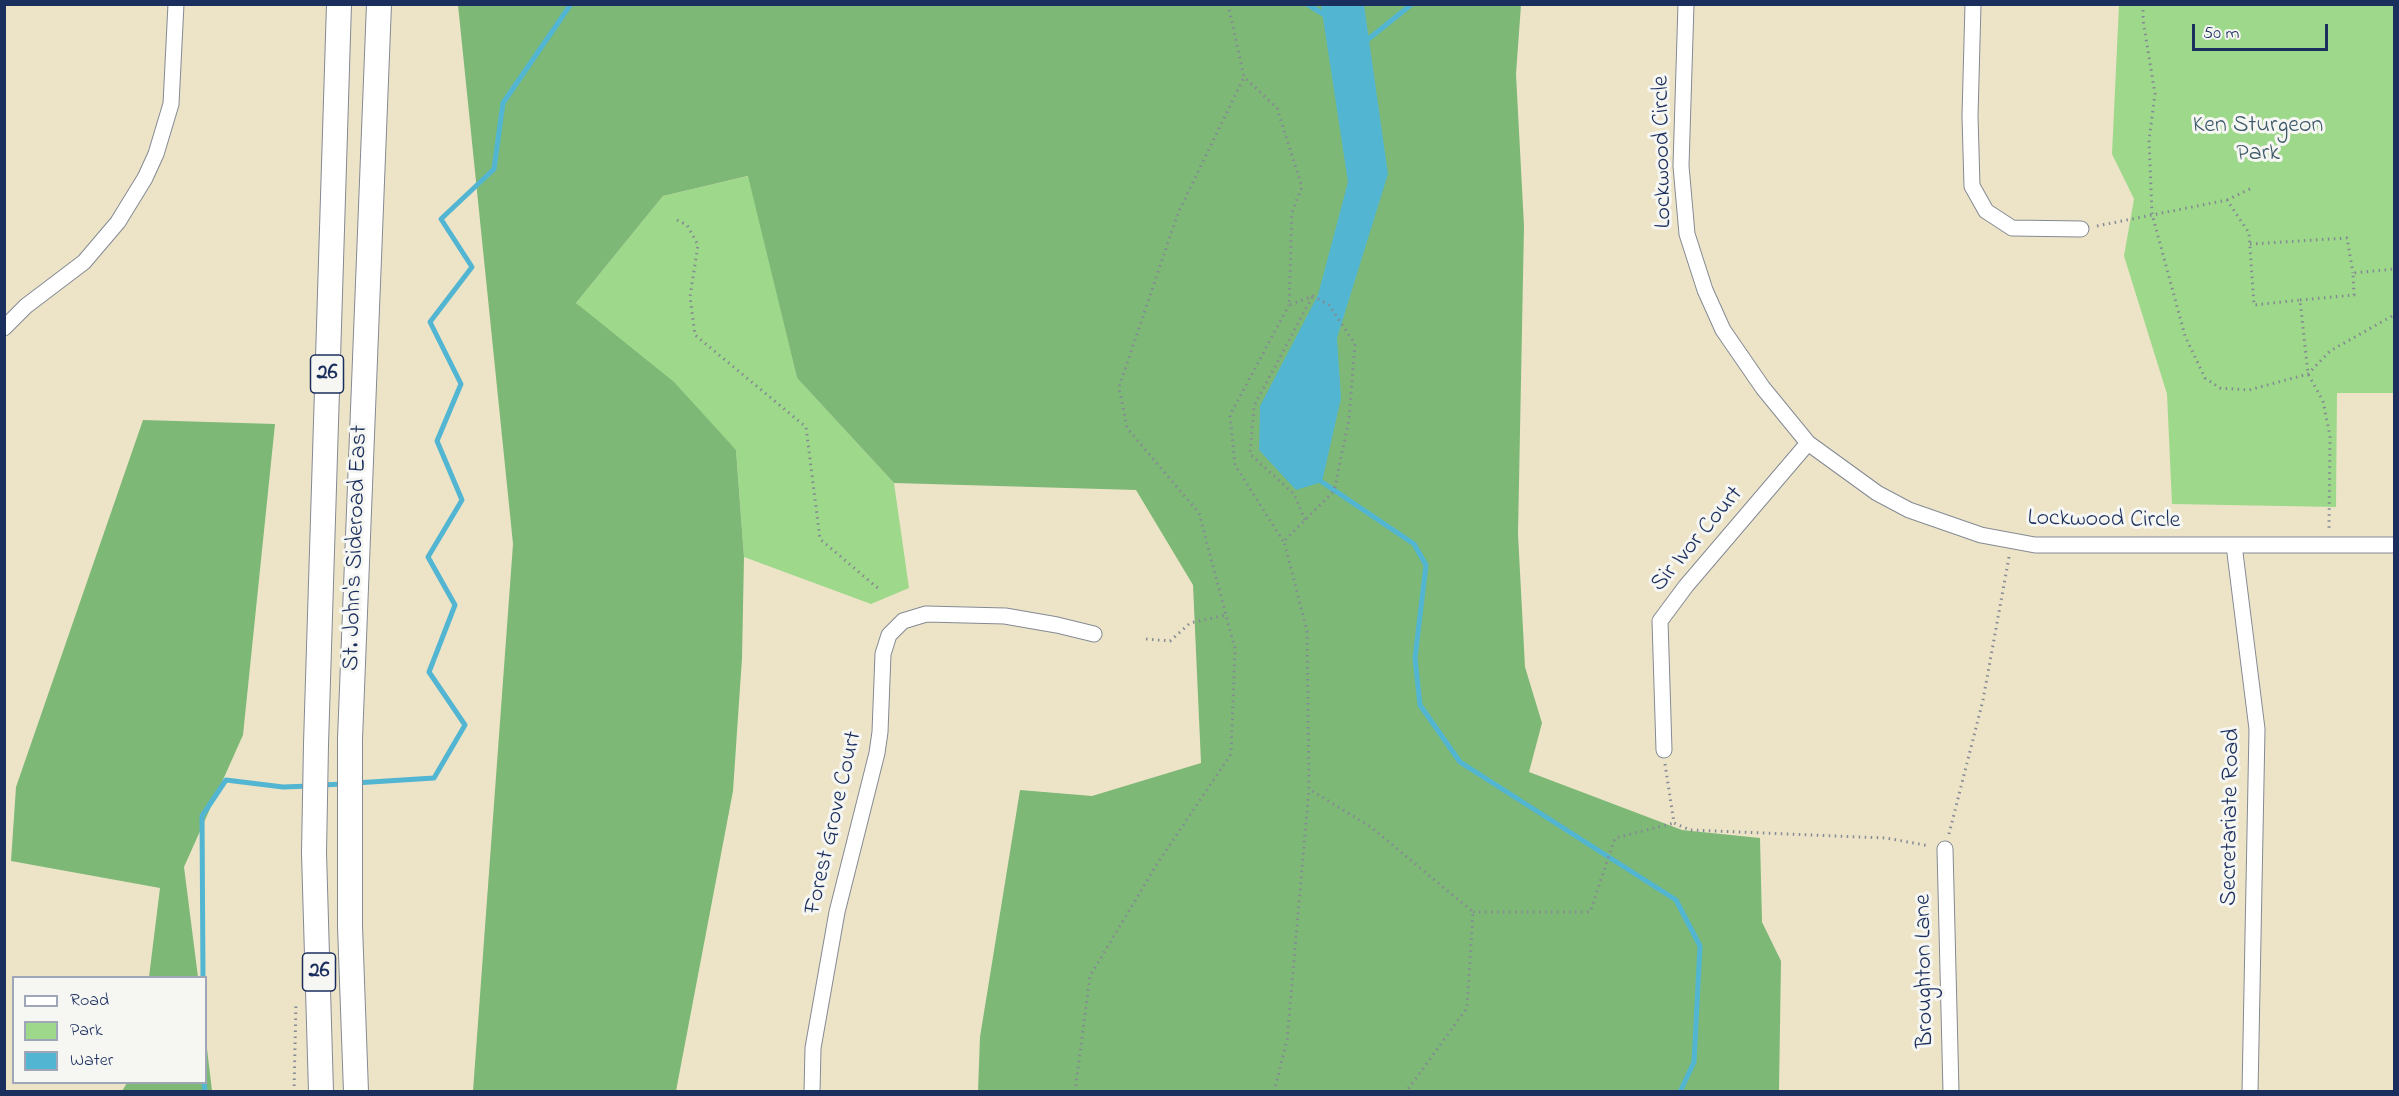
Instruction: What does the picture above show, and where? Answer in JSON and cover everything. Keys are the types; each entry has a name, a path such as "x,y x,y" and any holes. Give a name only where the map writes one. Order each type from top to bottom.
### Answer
{"main road":[{"name":"St. John's Sideroad East","path":"321,1092 314,853 339,4"},
{"name":"St. John's Sideroad East","path":"356,1092 349,853 350,740 379,4"}],"street":[{"path":"4,328 26,306 84,262 118,222 145,178 162,137 171,104 176,4"},
{"name":"Lockwood Circle","path":"1686,4 1682,166 1687,234 1705,290 1723,330 1763,388 1808,443 1877,493 1909,510 1981,535 2012,541 2035,545 2394,545"},
{"path":"1973,4 1970,116 1972,186 1986,211 2012,228 2081,229"},
{"name":"Sir Ivor Court","path":"1664,750 1660,621 1686,586 1808,443"},
{"name":"Secretariate Road","path":"2234,545 2257,729 2250,1092"},
{"name":"Forest Grove Court","path":"812,1092 813,1048 837,912 878,753 883,654 889,635 903,621 926,614 1005,616 1094,634"},
{"name":"Broughton Lane","path":"1945,849 1951,1092"}],"path":[{"path":"1228,4 1244,77 1277,108 1302,187 1292,212 1290,305 1230,415 1235,465 1284,541 1307,631 1309,789 1287,1040 1274,1092"},
{"path":"2143,4 2143,20 2155,94 2149,140 2152,214 2185,336 2205,378 2220,387 2249,390 2308,374 2330,351 2394,315"},
{"path":"1075,1092 1090,976 1157,864 1231,754 1235,649 1199,513 1127,428 1119,387 1178,213 1244,77"},
{"path":"2081,229 2227,200 2254,187"},
{"path":"2227,200 2249,233 2254,305 2354,295 2347,238 2250,244"},
{"path":"677,220 687,225 698,245 690,297 695,335 806,427 820,539 880,590"},
{"path":"2353,273 2394,269"},
{"path":"1290,305 1312,296"},
{"path":"1284,541 1334,491 1349,419 1355,344 1329,305 1312,296"},
{"path":"1305,520 1294,494 1250,454 1254,405 1312,296"},
{"path":"2300,300 2308,374 2323,401 2330,436 2328,545"},
{"path":"1309,789 1371,827 1473,912 1590,912 1615,838 1674,823 1690,831 1886,838 1945,849 1983,700 2012,541"},
{"path":"1146,639 1170,641 1190,623 1226,615"},
{"path":"1664,750 1674,823"},
{"path":"1407,1092 1467,1008 1473,912"}],"green space":[{"path":"458,5 1521,5 1516,74 1524,226 1518,534 1525,667 1542,723 1529,772 1682,830 1760,838 1762,922 1781,961 1779,1091 978,1091 980,1037 1020,790 1092,796 1201,763 1193,585 1136,490 894,483 797,378 748,176 663,196 576,303 674,382 736,450 744,557 742,658 733,791 676,1091 473,1091 513,544"},
{"name":"Ken Sturgeon Park","path":"2119,5 2394,5 2394,393 2337,393 2336,507 2172,504 2167,394 2124,256 2134,199 2112,154"},
{"path":"749,176 797,378 894,483 909,588 871,604 744,557 736,450 576,303 663,196"},
{"path":"143,420 275,424 243,735 184,867 198,976 149,976 160,888 11,861 16,787"},
{"path":"207,1048 212,1091 122,1091 126,1084 207,1084"}],"water":[{"path":"1321,5 1364,5 1388,174 1337,338 1341,398 1322,482 1296,490 1259,450 1260,406 1318,295 1348,182"}],"waterway":[{"path":"355,783 434,778 465,725 429,672 455,605 428,557 462,500 437,441 461,384 430,322 472,267 441,219 494,169 503,103 571,4"},
{"path":"1307,4 1328,17"},
{"path":"1366,41 1412,4"},
{"path":"1322,482 1414,544 1426,565 1415,658 1420,705 1460,762 1676,900 1700,946 1694,1062 1680,1092"},
{"path":"203,976 202,816 226,780 283,787 310,786"},
{"path":"322,785 343,784"},
{"path":"204,1084 205,1092"}]}
